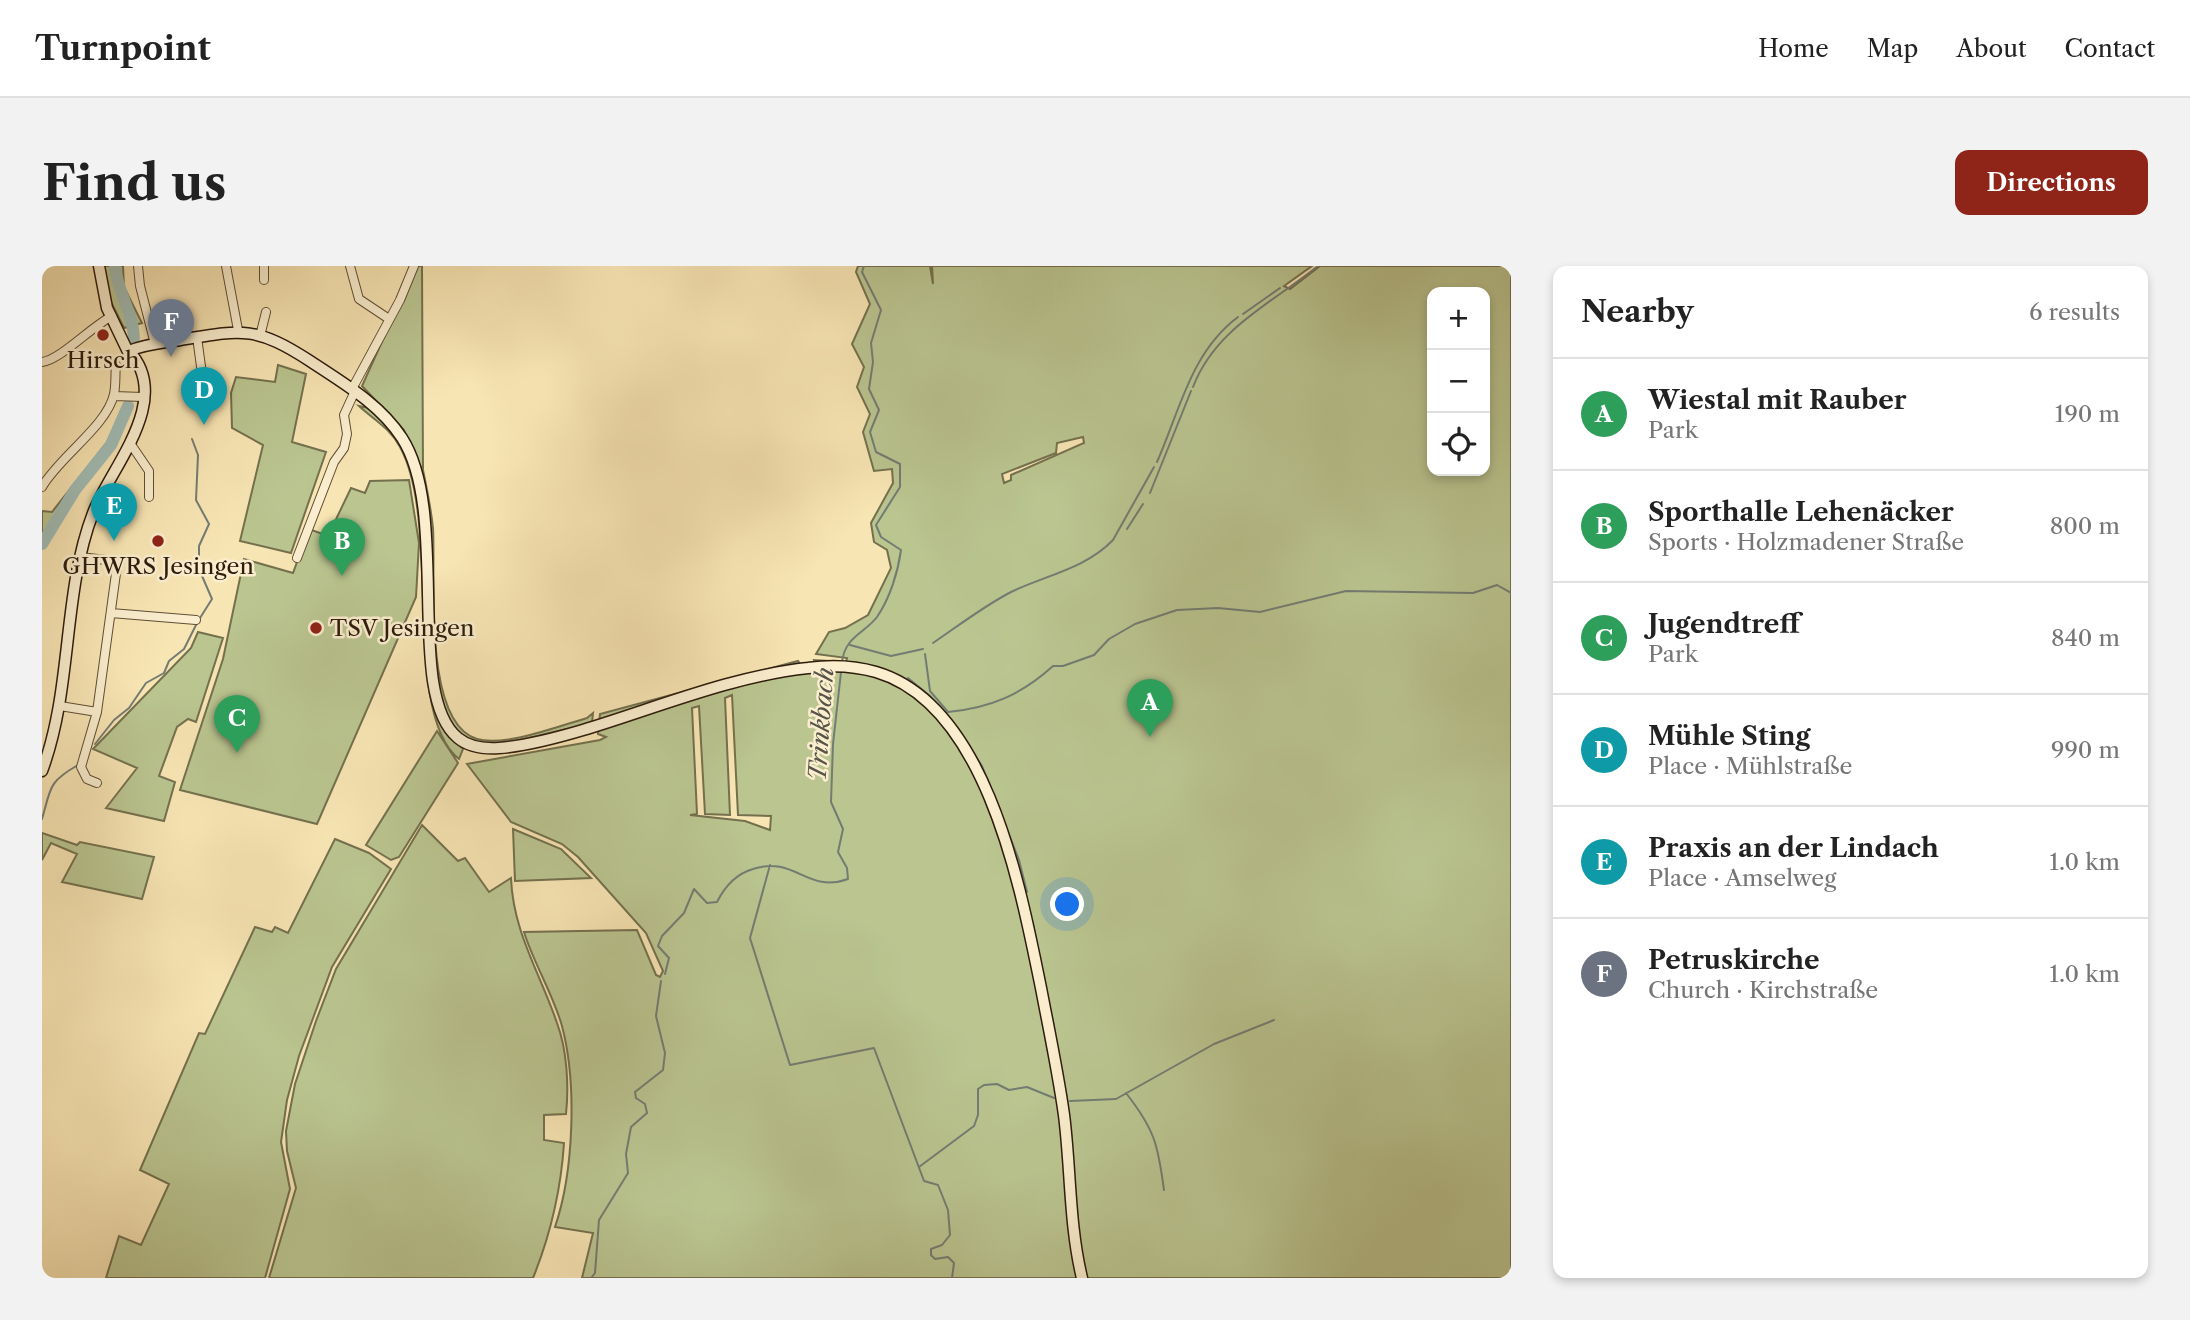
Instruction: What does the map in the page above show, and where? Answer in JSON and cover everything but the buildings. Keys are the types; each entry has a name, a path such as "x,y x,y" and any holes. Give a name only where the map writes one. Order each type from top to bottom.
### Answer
{"street":[{"path":"42,771 60,706 80,556 93,512 130,443 143,397 140,366 129,351 105,300 99,266"},
{"path":"138,266 140,286 155,344"},
{"path":"226,266 238,330"},
{"path":"264,266 264,280"},
{"path":"350,266 359,299 389,319"},
{"path":"297,558 334,462 344,447 344,415 353,390 414,266"},
{"path":"260,336 266,312"},
{"path":"42,362 58,357 88,329 112,316"},
{"path":"129,351 238,330 260,336 294,351 353,390 393,426 403,440 416,469 429,559 430,650 436,698 445,723 470,745 492,748 527,744 772,675 806,668 844,667 874,671 899,681 941,718 967,751 982,779 1012,856 1060,1088 1070,1213 1082,1278"},
{"path":"197,337 205,396"},
{"path":"42,487 51,471 88,432 114,396 116,365"},
{"path":"114,396 143,397"},
{"path":"130,443 149,471 149,497"},
{"path":"80,556 115,561 111,613 97,712 81,772 87,779 97,783"},
{"path":"111,613 196,620"},
{"path":"60,706 97,712"}],"green space":[{"path":"103,266 123,266 124,287 142,323 124,328 111,302"},
{"path":"416,266 422,266 423,468 419,467 404,430 362,386"},
{"path":"858,266 930,266 933,284 932,266 1312,266 1284,286 1290,289 1320,266 1511,266 1511,1278 582,1278 593,1233 555,1227 570,1154 571,1100 567,1049 558,1014 524,932 637,930 656,975 660,977 663,971 646,933 578,857 562,844 511,822 467,764 600,740 606,737 598,734 600,714 798,661 801,665 815,663 814,660 846,662 847,658 816,654 829,632 845,628 868,615 891,568 887,550 874,542 871,523 893,483 892,469 874,471 863,432 870,414 857,387 864,367 852,344 870,304 856,272","holes":["1083,437 1084,443 1011,475 1011,480 1004,483 1002,474 1056,453 1057,443","732,695 738,815 771,816 770,830 745,821 690,815 697,814 692,708 699,706 705,814 730,815 725,698"]},
{"path":"278,365 306,374 292,442 326,452 291,553 240,541 263,445 232,428 231,393 236,377 275,382"},
{"path":"359,406 369,408 398,437 418,489 438,716 447,733 463,749 459,759 442,736 431,702 426,660 419,521 412,480 396,440"},
{"path":"118,419 123,420 110,444 73,489 42,540 42,511 52,512 107,442"},
{"path":"419,470 423,470 433,528 434,612 440,678 447,706 459,727 477,739 489,741 532,734 587,718 593,713 592,723 503,744 481,744 461,736 448,722 435,674"},
{"name":"TSV Jesingen","path":"409,480 419,543 416,597 317,824 180,790 223,659 244,559 293,573 309,529 328,536 351,488 365,493 370,481"},
{"path":"198,632 223,638 196,722 188,719 177,727 159,776 175,782 164,821 106,808 137,768 93,749 191,648"},
{"path":"437,731 458,763 399,857 391,860 366,845"},
{"path":"422,825 458,861 465,858 489,892 511,878 522,934 560,1033 566,1068 566,1114 544,1115 544,1140 564,1143 563,1160 554,1212 539,1262 533,1278 269,1278 296,1188 287,1151 286,1131 295,1084 316,1021 336,969"},
{"path":"513,829 561,849 591,878 515,881"},
{"path":"42,833 77,845 80,842 154,857 142,899 62,882 77,854 51,843 42,860"},
{"path":"335,839 369,853 391,869 332,967 299,1056 287,1100 281,1142 290,1189 265,1278 106,1278 119,1236 141,1245 169,1184 140,1170 199,1033 205,1034 255,927 272,932 275,927 288,933"}],"waterway":[{"path":"115,266 134,338"},
{"name":"Trinkbach","path":"842,663 851,641 872,623 886,602 896,576 901,550 881,537 876,525 900,487 900,464 876,452 870,432 879,410 869,389 873,362 871,343 881,310 862,272 864,266"},
{"path":"1193,387 1215,349 1230,333 1318,266"},
{"path":"1243,314 1280,288"},
{"path":"1157,462 1180,402 1198,365 1222,331 1238,317"},
{"path":"1150,493 1191,391"},
{"path":"42,544 75,490 111,445 128,406"},
{"path":"192,439 198,455 196,500 209,524 199,546 199,569 212,599 200,618"},
{"path":"933,643 1001,598 1078,565 1102,550 1113,540 1154,467"},
{"path":"1127,529 1143,504"},
{"path":"925,654 930,691 948,712 978,707 1004,698 1029,685 1053,666 1063,666 1094,655 1109,639 1135,624 1177,610 1218,608 1260,612 1346,591 1473,593 1497,585 1511,593"},
{"path":"95,744 114,720 129,708 146,683 164,673 169,661 184,649 197,623"},
{"path":"850,645 891,656 923,649"},
{"name":"Trinkbach","path":"665,974 669,958 658,946 662,936 684,913 694,889 707,903 717,902 736,877 767,866 791,870 822,882 848,879 847,868 838,852 843,829 831,802 833,744 841,672"},
{"path":"908,678 930,696 946,715"},
{"path":"966,742 982,766 995,799"},
{"path":"42,819 52,787 61,776 78,765"},
{"path":"1001,814 1019,860 1027,892"},
{"path":"770,865 750,938 790,1065 874,1048 924,1181 938,1185 948,1210 950,1235 942,1245 931,1249 931,1255 935,1259 948,1257 954,1263 952,1278"},
{"path":"1032,920 1036,939"},
{"name":"Trinkbach","path":"591,1278 595,1273 599,1220 628,1173 626,1154 631,1127 647,1113 645,1104 636,1098 635,1092 663,1070 665,1053 656,1016 661,981"},
{"path":"1070,1101 1116,1099 1214,1044 1274,1020"},
{"path":"919,1167 974,1126 978,1115 978,1089 984,1085 997,1084 1009,1090 1027,1087 1054,1098"},
{"path":"1066,1093 1069,1115"},
{"path":"1126,1093 1154,1138 1164,1190"}],"place":[{"name":"Hirsch","path":"103,335"},
{"name":"Petruskirche","path":"171,357"},
{"name":"Mühle Sting","path":"204,425"},
{"name":"Praxis an der Lindach","path":"114,541"},
{"name":"GHWRS Jesingen","path":"158,541"},
{"name":"Sporthalle Lehenäcker","path":"342,576"},
{"name":"TSV Jesingen","path":"316,628"},
{"name":"Wiestal mit Rauber","path":"1150,737"},
{"name":"Jugendtreff","path":"237,753"}]}
